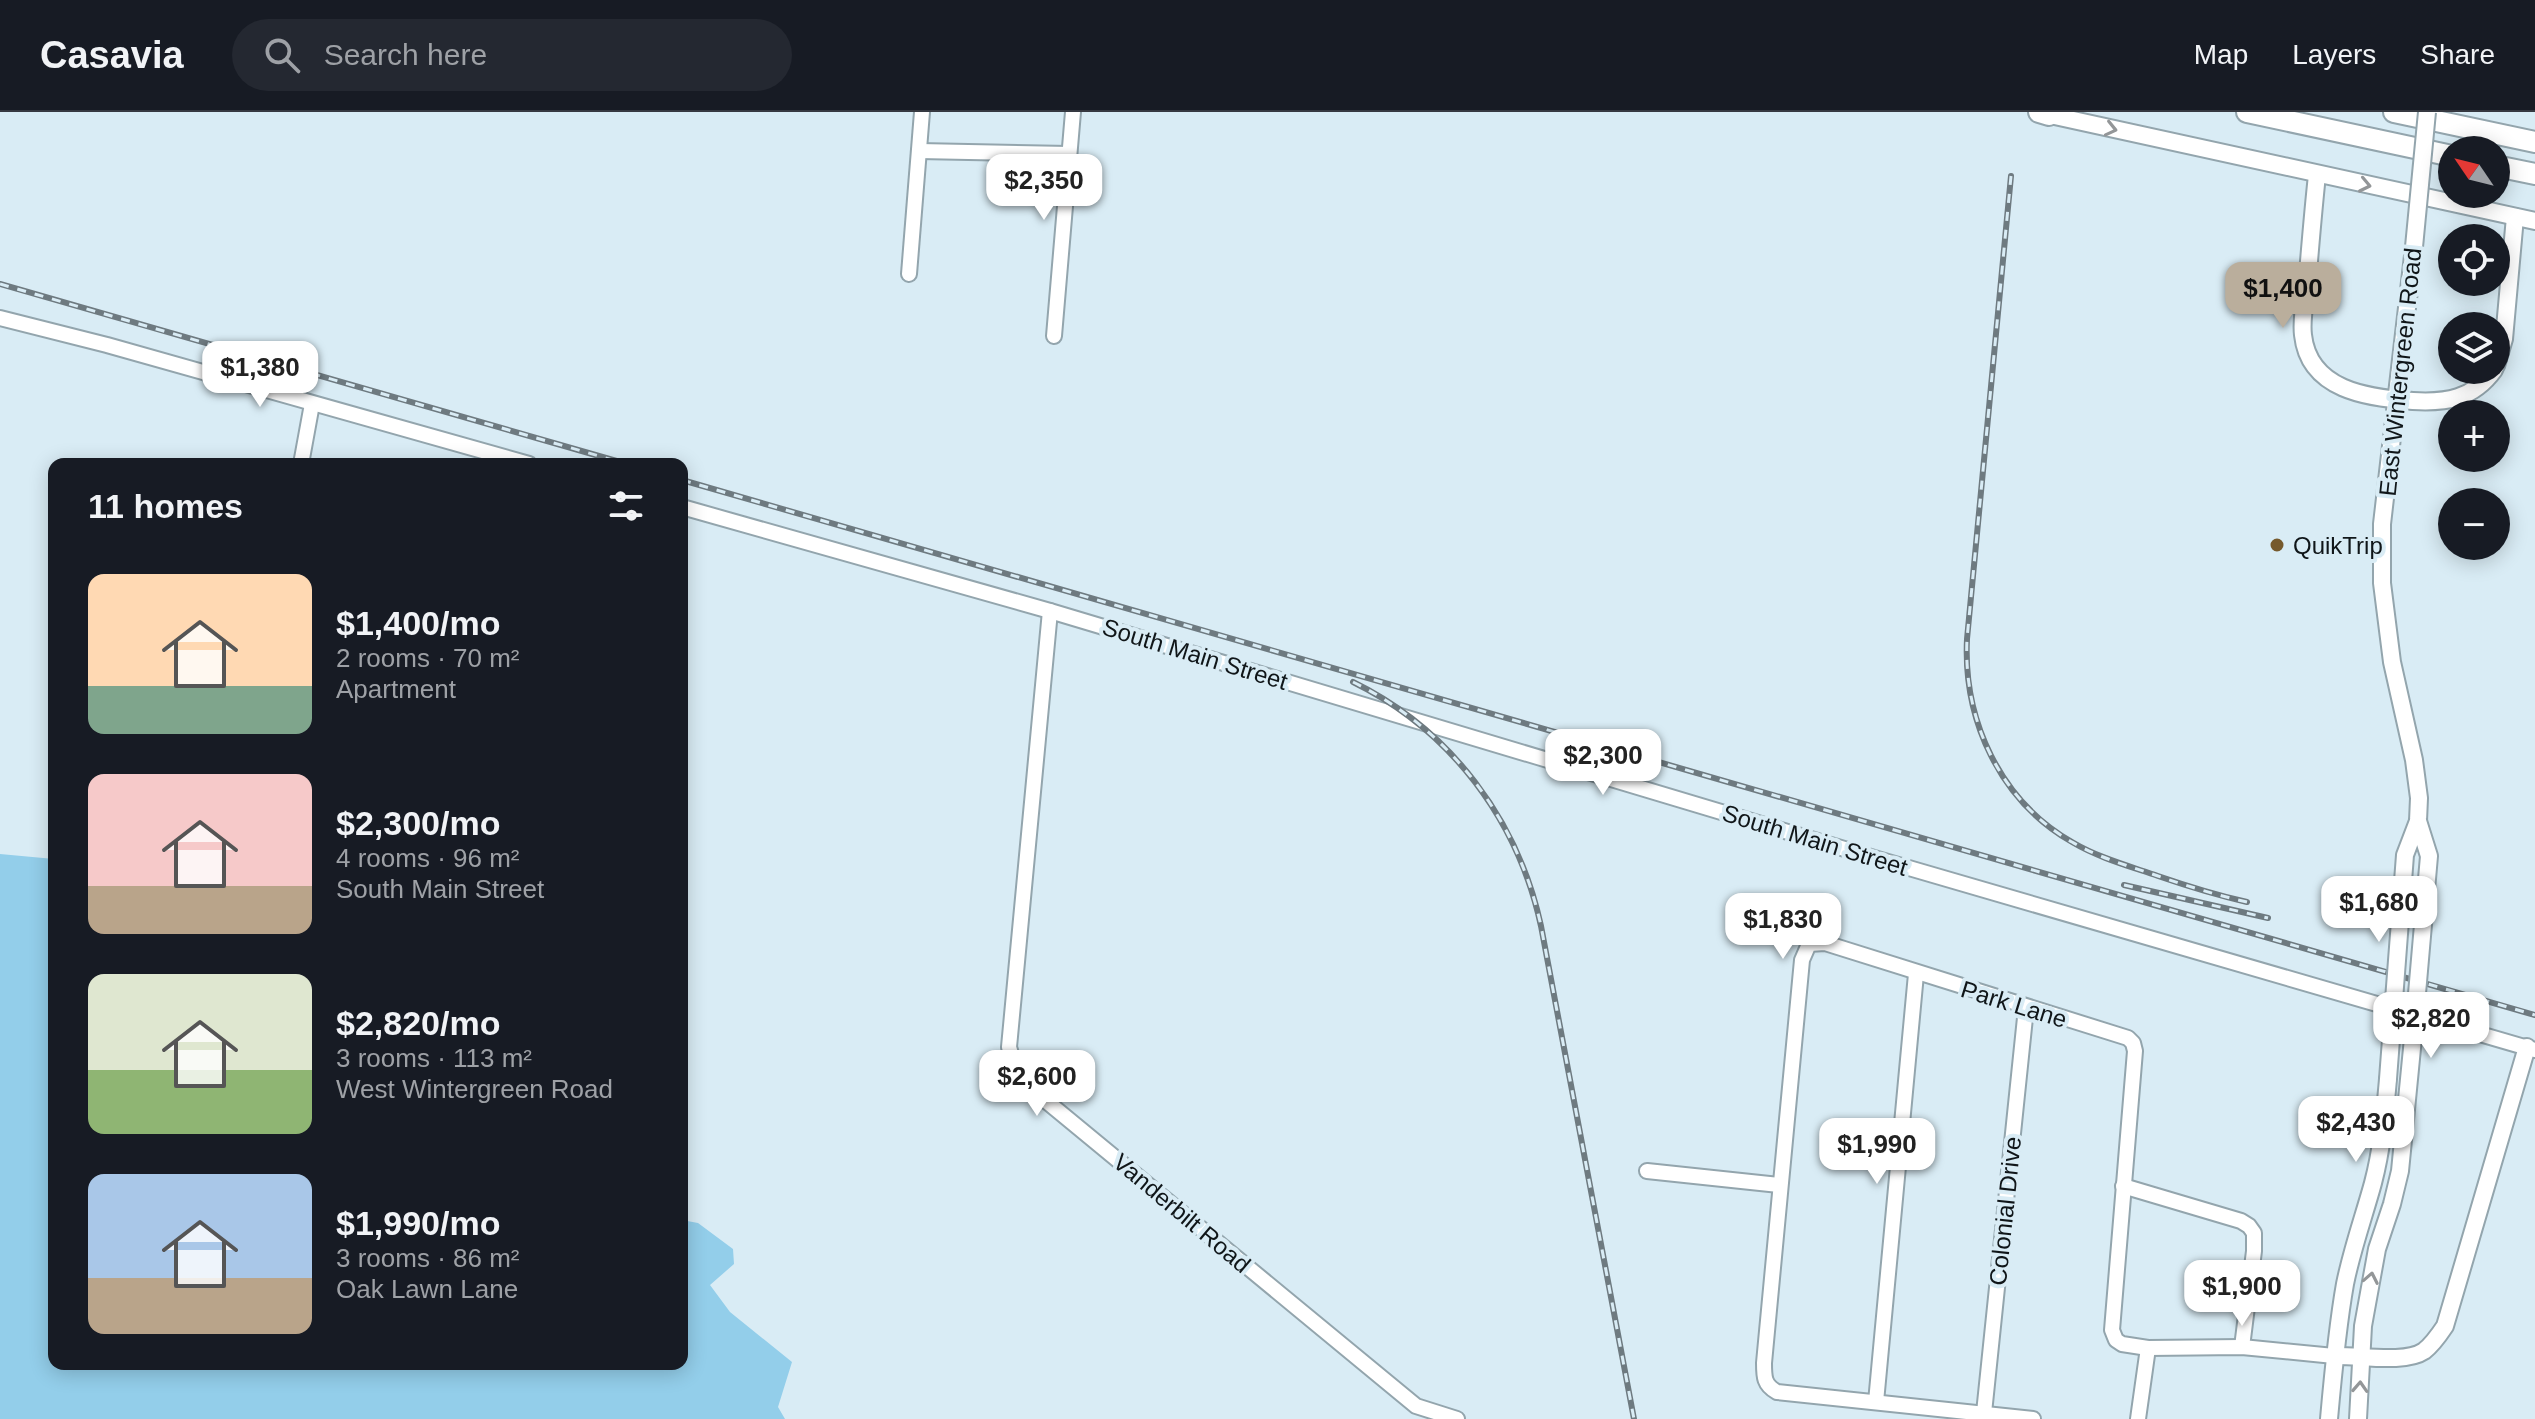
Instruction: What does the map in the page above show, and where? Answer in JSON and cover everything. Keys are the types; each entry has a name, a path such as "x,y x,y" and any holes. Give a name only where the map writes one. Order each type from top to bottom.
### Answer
{"highway":[{"path":"2247,112 2438,153"},
{"path":"2394,112 2535,142"},
{"path":"2510,169 2535,174"}],"main road":[{"name":"East Wintergreen Road","path":"2418,821 2419,798 2414,760 2392,662 2382,583 2382,524 2427,112"},
{"path":"2041,113 2535,221"},
{"path":"2317,175 2303,333 2311,362 2341,388 2368,396 2435,402 2456,399 2474,391 2480,384"},
{"path":"2506,312 2515,217"},
{"path":"2329,1419 2345,1282 2373,1181 2382,1134 2405,855 2418,821"},
{"path":"2358,1419 2363,1326 2377,1249 2400,1171 2429,856 2418,821"},
{"path":"2334,1356 2407,1357 2420,1354 2445,1326 2531,1048"}],"street":[{"path":"909,274 922,112"},
{"path":"1054,336 1073,112"},
{"path":"919,151 1069,154"},
{"path":"0,318 107,345 507,458"},
{"path":"302,458 312,404"},
{"name":"South Main Street","path":"688,509 1050,611 1878,859 2531,1048"},
{"name":"Vanderbilt Road","path":"1050,611 1009,1047 1015,1068 1028,1086 1416,1406 1457,1419"},
{"name":"Park Lane","path":"2033,1419 1777,1392 1768,1387 1764,1378 1779,1185 1805,950 1809,944 1825,943 2128,1038 2135,1051 2112,1330 2116,1340 2122,1344 2148,1348 2242,1347 2334,1356"},
{"path":"1876,1402 1916,974"},
{"name":"Colonial Drive","path":"1984,1413 2026,1008"},
{"path":"1647,1171 1779,1185"},
{"path":"2123,1186 2249,1226 2254,1233 2254,1251 2242,1347"},
{"path":"2138,1419 2148,1348"}],"shaded area":[{"path":"0,854 48,858 48,1370 688,1370 688,1221 698,1223 733,1249 734,1264 710,1285 730,1312 792,1362 778,1407 785,1419 0,1419"}],"railway":[{"path":"2011,176 1967,639 1967,669 1979,728 2006,781 2047,825 2072,842 2125,865 2247,902"},
{"path":"0,284 606,458"},
{"path":"688,482 2535,1015"},
{"path":"1353,682 1420,725 1449,752 1475,782 1516,850 1541,926 1634,1419"},
{"path":"2124,885 2268,918"}],"place":[{"name":"QuikTrip","path":"2277,545"}]}
